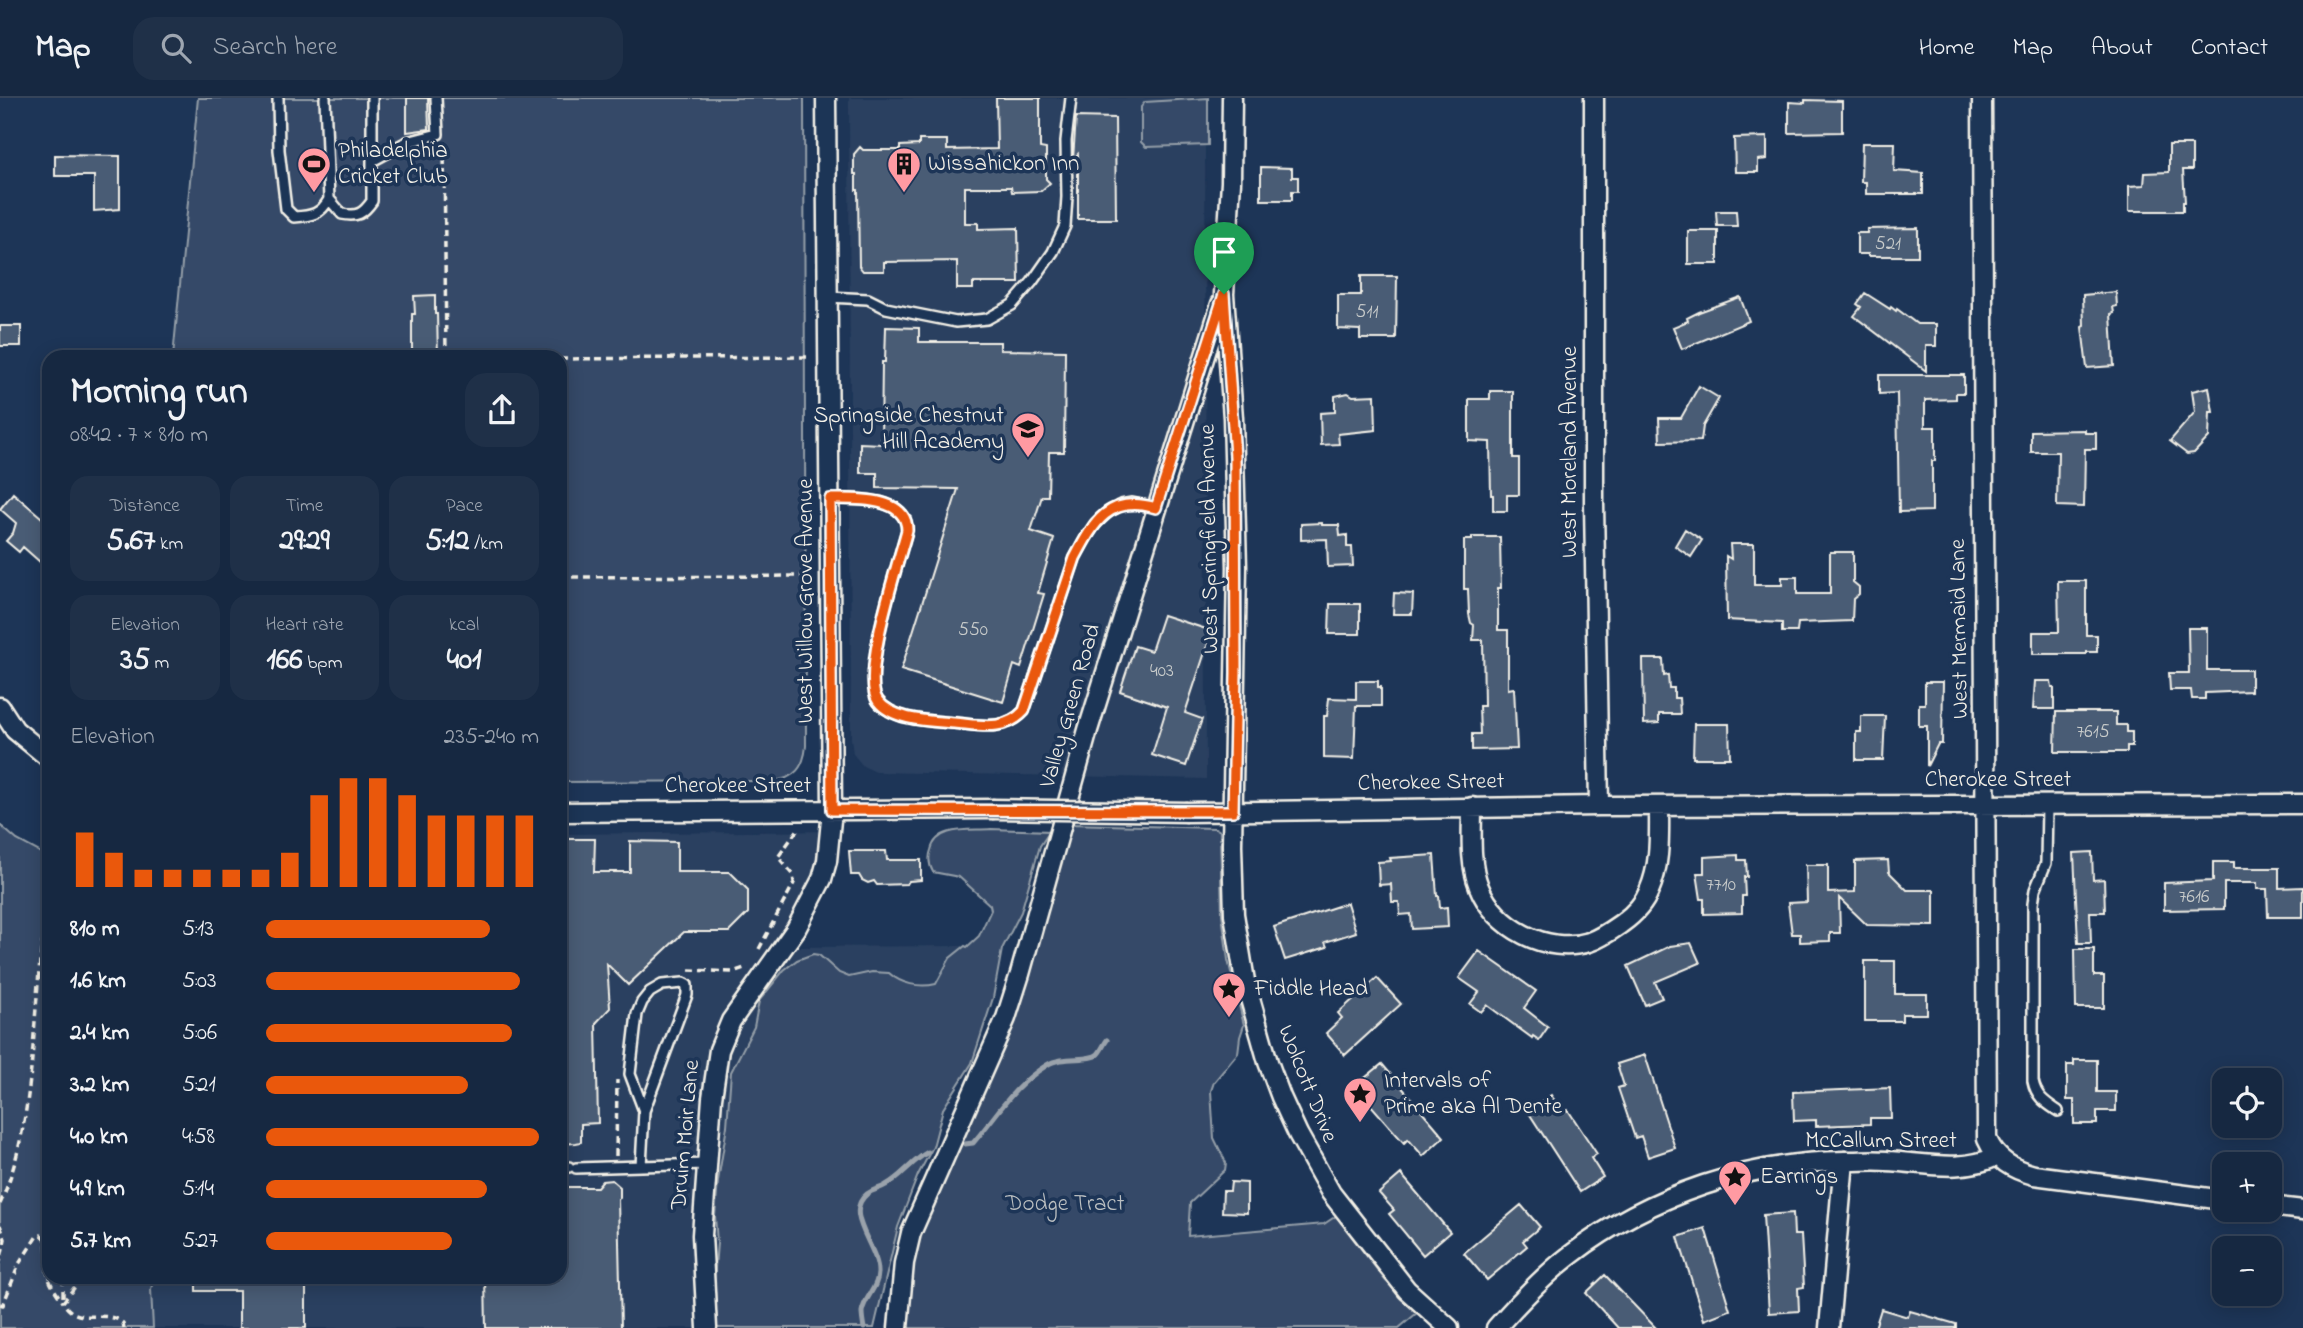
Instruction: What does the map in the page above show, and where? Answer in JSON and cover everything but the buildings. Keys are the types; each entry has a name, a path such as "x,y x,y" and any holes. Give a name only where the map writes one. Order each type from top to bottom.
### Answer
{"street":[{"name":"West Willow Grove Avenue","path":"826,98 832,810"},
{"name":"West Springfield Avenue","path":"1232,98 1231,204 1224,294 1235,457 1236,673 1233,811"},
{"name":"West Moreland Avenue","path":"1594,98 1594,516 1599,806"},
{"name":"West Mermaid Lane","path":"1982,98 1986,1130 1987,1139 1997,1156"},
{"name":"Valley Green Road","path":"898,1328 904,1262 911,1233 1006,1018 1092,717 1224,294"},
{"path":"0,707 15,730 42,752"},
{"name":"Cherokee Street","path":"567,812 992,809 1187,812 1599,806 2303,804"},
{"path":"1472,807 1474,870 1487,901 1498,915 1529,937 1547,943 1568,945 1590,942 1609,932 1639,908 1649,892 1659,855 1659,806"},
{"name":"Druim Moir Lane","path":"706,1328 702,1235 706,1164 715,1073 724,1036 743,1002 796,929 822,879 829,853 832,810"},
{"name":"Wolcott Drive","path":"1233,811 1234,914 1243,974 1252,1013 1281,1097 1315,1167 1347,1217 1407,1290 1449,1328"},
{"path":"1997,1156 2014,1168 2034,1175 2212,1198"},
{"name":"McCallum Street","path":"1496,1328 1546,1276 1572,1254 1621,1221 1693,1190 1777,1167 1844,1161 1972,1165 1997,1156"},
{"path":"1829,1328 1844,1161"},
{"path":"2282,1207 2303,1210"}],"lane":[{"path":"278,98 279,150 286,209 295,216 310,216 323,210 329,199 326,98"},
{"path":"329,199 342,214 355,217 365,212 372,201 372,98"},
{"path":"372,161 407,142 438,134 436,98"},
{"path":"828,297 868,299 886,308 957,323 987,319 1012,305 1046,262 1065,226 1066,141 1071,98"},
{"path":"830,499 862,500 887,505 903,514 907,522 874,662 873,685 879,703 904,716 997,726 1016,719 1024,711 1075,558 1095,524 1121,505 1132,503 1156,508"},
{"path":"2047,805 2046,863 2035,890 2033,904 2032,1081 2041,1099 2058,1111"},
{"path":"641,1166 644,1111 687,995 687,985 683,983 662,985 650,992 637,1014 630,1074 644,1111"},
{"path":"569,1167 706,1164"}],"path":[{"path":"438,134 444,134 446,350"},
{"path":"567,359 807,357"},
{"path":"567,577 809,576"},
{"path":"778,857 801,826"},
{"path":"0,1204 15,1164 29,1090 42,941"},
{"path":"0,1226 5,1239 0,1262"},
{"path":"0,1304 3,1305 7,1298 19,1264 37,1236 42,1235"},
{"path":"50,1284 65,1307 76,1317 91,1320 115,1317 123,1323 124,1328"},
{"path":"63,1284 63,1302"},
{"path":"63,1302 77,1284"}],"shaded area":[{"name":"Springside Chestnut Hill Academy","path":"849,98 1205,98 1206,779 876,772 863,766 853,754"},
{"path":"841,831 833,867 790,947 965,946 825,1153 796,1328 0,1328 0,1253 42,1274 42,1284 567,1284 567,834"}],"green space":[{"name":"Springside Chestnut Hill Academy","path":"198,98 804,98 806,746 797,771 787,778 773,781 567,782 567,350 174,350"},
{"path":"1208,98 1208,145 1146,147 1141,142 1141,107 1145,102"},
{"name":"Dodge Tract","path":"1070,824 1215,828 1220,831 1222,914 1228,960 1244,1025 1238,1053 1214,1082 1211,1091 1214,1138 1226,1163 1225,1170 1190,1203 1188,1236 1324,1224 1336,1216 1385,1280 1417,1313 1399,1328 907,1328 912,1267 924,1223"},
{"path":"0,825 17,840 42,853 42,1284 152,1284 153,1328 0,1328"},
{"path":"991,829 1050,831 1040,846 1021,912 1002,949 993,998 972,1063 943,1109 933,1147 918,1175 898,1227 874,1328 715,1328 715,1216 731,1072 754,1027 759,1001 784,970 797,960 813,954 819,955 839,973 849,977 872,972 889,973 911,984 936,984 950,958 979,936 991,910 990,905 959,877 933,872 929,861 931,850 934,842 947,833"}],"waterway":[{"path":"965,1144 973,1143 1015,1091 1035,1073 1053,1062 1094,1056 1107,1040"},
{"path":"864,1328 863,1307 876,1283 878,1273 877,1263 860,1221 860,1202 867,1194 891,1182 928,1152"}],"place":[{"name":"Philadelphia Cricket Club","path":"314,194"},
{"name":"Wissahickon Inn","path":"904,194"},
{"name":"Springside Chestnut Hill Academy","path":"1028,459"},
{"name":"Fiddle Head","path":"1229,1019"},
{"name":"Intervals of Prime aka Al Dente","path":"1360,1124"},
{"name":"Earrings","path":"1735,1207"}],"route":[{"path":"1224,294 1235,457 1237,567 1233,811 893,808 832,810 830,499 862,500 887,505 903,514 907,522 874,662 873,685 879,703 904,716 940,722 997,726 1007,724 1024,711 1075,558 1095,524 1121,505 1132,503 1156,508 1224,294"}]}
